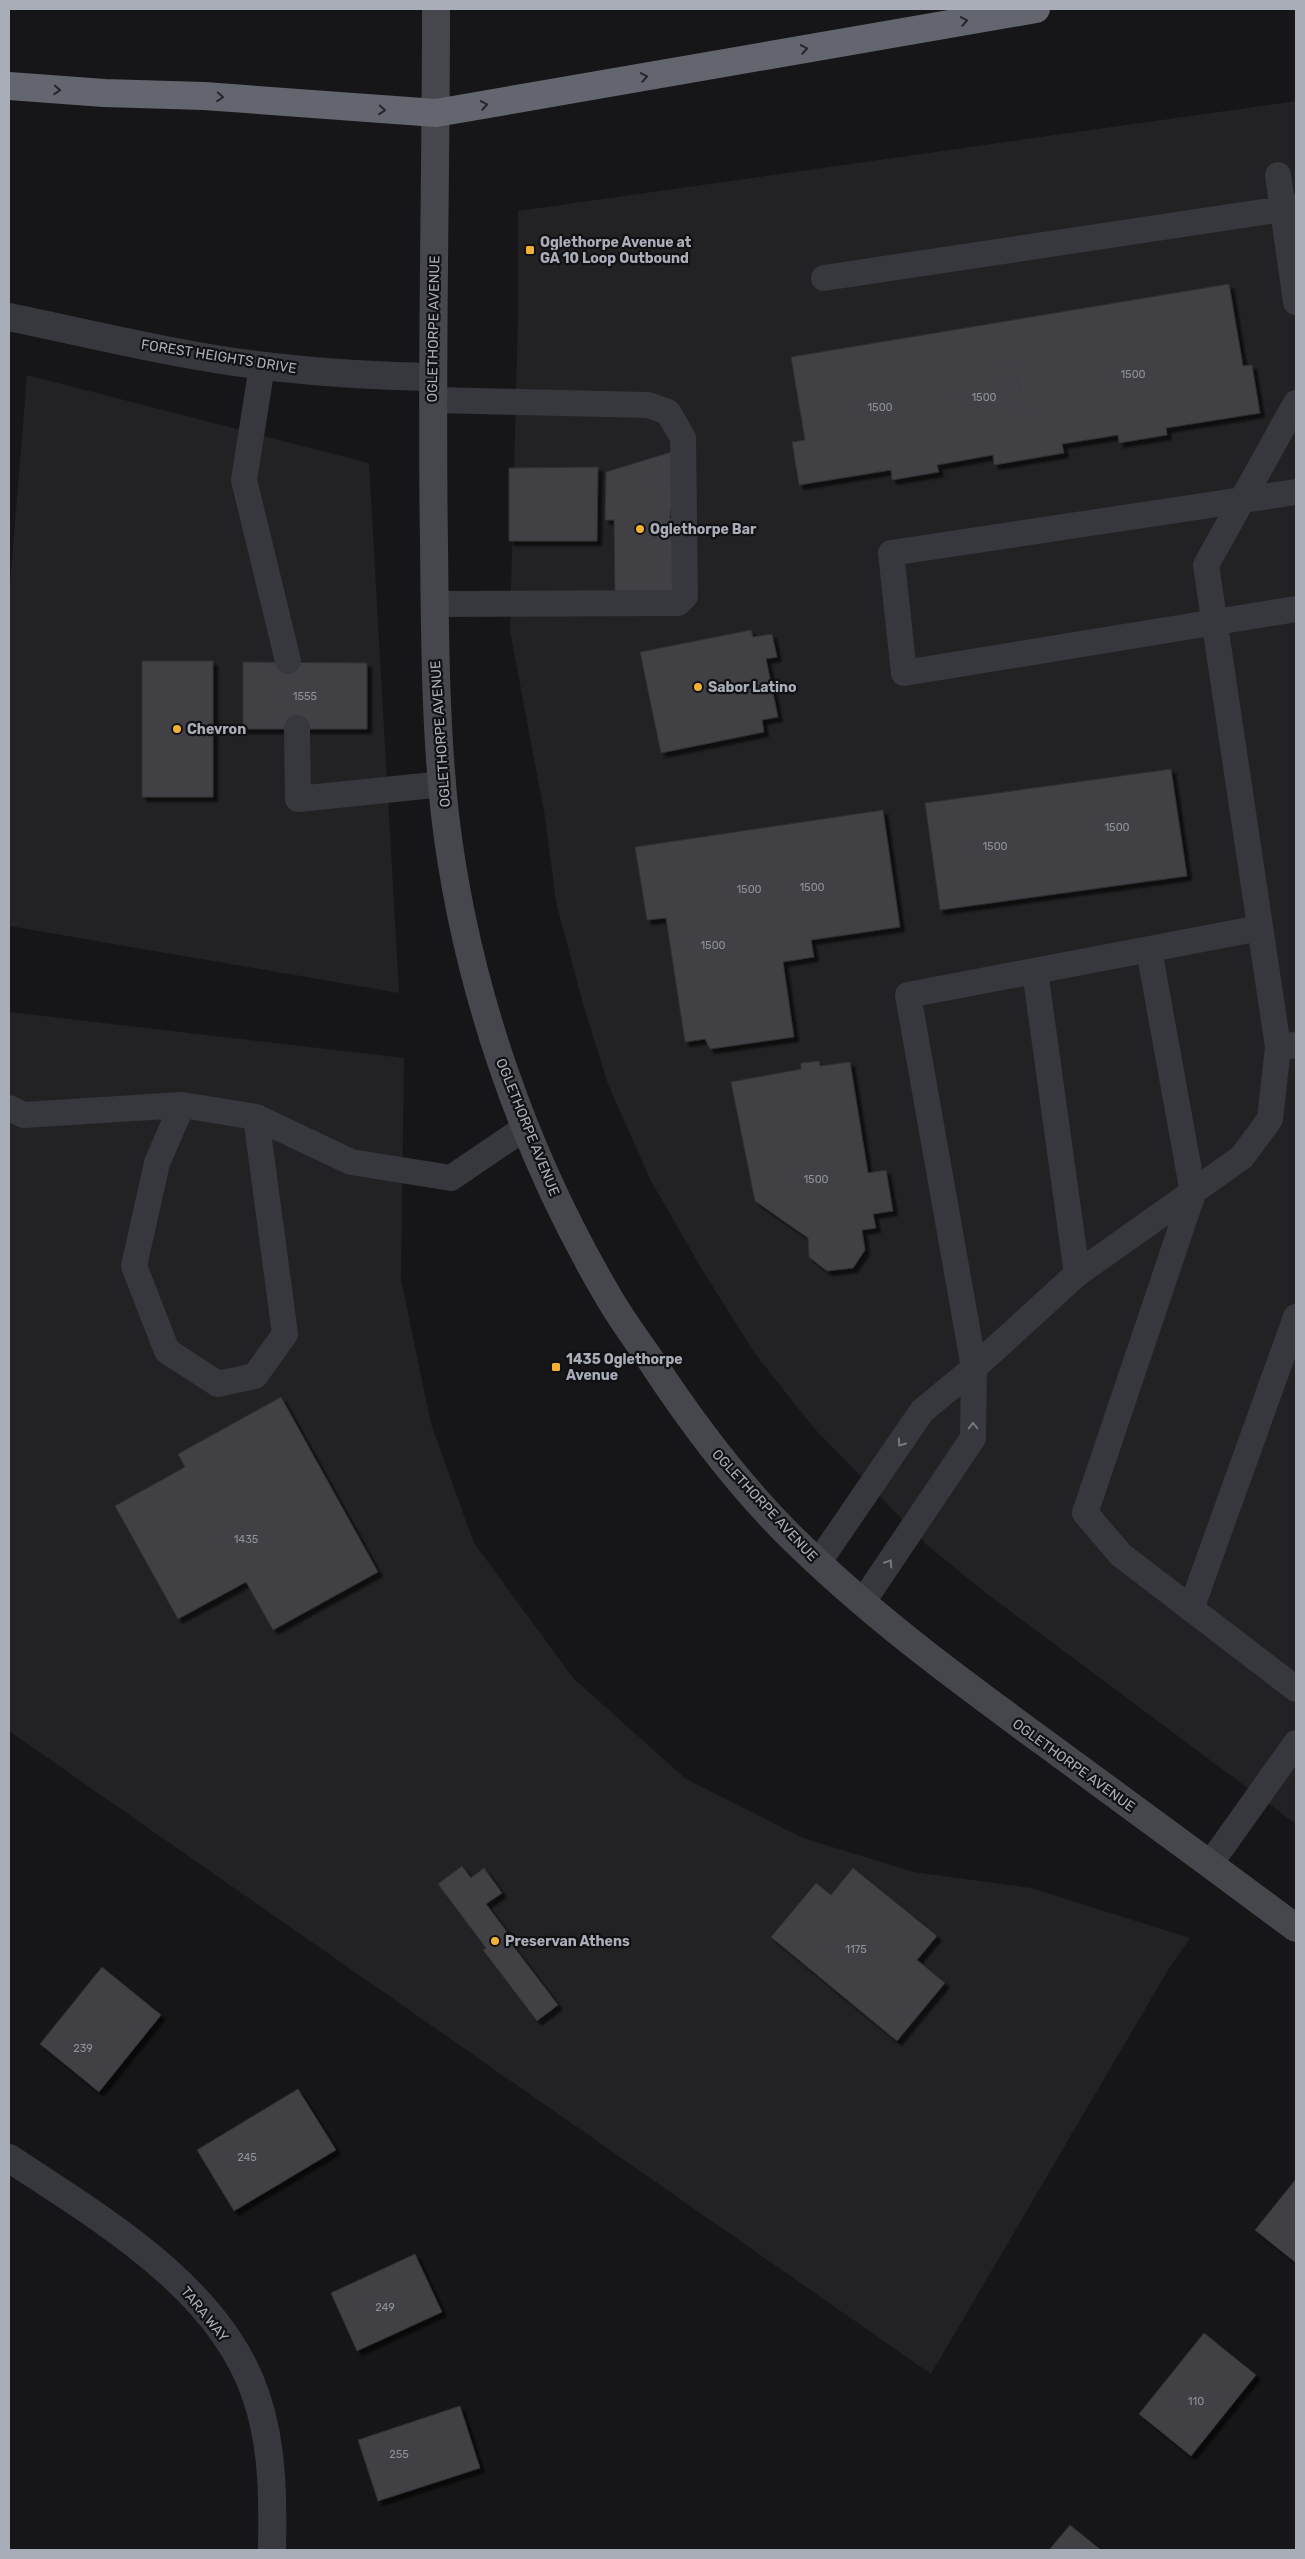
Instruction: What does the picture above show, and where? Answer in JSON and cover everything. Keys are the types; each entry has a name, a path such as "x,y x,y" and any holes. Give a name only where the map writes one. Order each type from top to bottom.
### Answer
{"highway":[{"path":"9,86 104,93 204,96 436,113 1036,9"}],"main road":[{"name":"OGLETHORPE AVENUE","path":"436,9 432,388 434,604 436,714 445,818 466,935 495,1045 526,1127 556,1197 608,1297 722,1463 818,1563 862,1604 930,1658 1296,1928"}],"street":[{"name":"FOREST HEIGHTS DRIVE","path":"9,318 262,366 375,376 432,388"},
{"name":"TARA WAY","path":"9,2158 123,2234 173,2274 209,2315 236,2354 256,2395 268,2445 273,2513 272,2550"}],"lane":[{"path":"1278,175 1289,208 1296,302"},
{"path":"824,278 1289,208"},
{"path":"262,366 244,480 288,662"},
{"path":"432,388 648,406 668,412 683,438 686,596 678,602 434,604"},
{"path":"818,1563 922,1412 974,1368 1077,1274 1242,1158 1270,1119 1287,1046 1260,928 1206,565 1296,403"},
{"path":"1296,492 890,553 904,672 1296,609"},
{"path":"297,728 298,799 443,784"},
{"path":"862,1604 973,1438 974,1368 908,996 1260,928"},
{"path":"1149,950 1193,1192 1085,1513 1121,1555 1296,1689"},
{"path":"1035,971 1077,1274"},
{"path":"9,1108 24,1115 182,1105 256,1117 351,1162 451,1178 526,1127"},
{"path":"182,1105 157,1163 134,1266 167,1351 218,1384 256,1376 285,1334 256,1117"},
{"path":"1192,1609 1296,1317"},
{"path":"1210,1864 1296,1743"}],"path":[{"path":"1015,364 1025,417"}],"shaded area":[{"path":"1296,101 1296,1824 987,1594 927,1545 813,1427 756,1355 701,1268 651,1181 608,1084 583,1004 556,902 545,817 510,631 518,315 518,211"},
{"path":"27,375 369,463 399,993 9,926 9,597"},
{"path":"9,1012 404,1058 401,1279 431,1424 474,1543 573,1678 686,1779 803,1838 914,1872 1031,1888 1190,1938 1168,1970 931,2374 9,1731"}],"building":[{"path":"1229,284 1243,366 1252,365 1260,413 1166,428 1167,435 1119,443 1118,435 1062,444 1064,453 994,465 993,455 937,465 939,472 892,480 891,470 799,485 792,442 805,440 791,357"},
{"path":"678,450 670,518 675,522 674,596 615,596 614,520 605,520 606,472"},
{"path":"598,467 597,541 509,541 509,468"},
{"path":"751,630 753,637 772,634 777,657 766,659 778,717 762,720 764,732 661,753 640,652"},
{"name":"Chevron","path":"142,661 213,661 213,797 142,797"},
{"name":"Chevron","path":"243,662 367,663 367,729 243,729"},
{"path":"1171,769 1187,876 940,910 925,803"},
{"path":"883,810 900,927 811,940 814,957 783,962 794,1037 710,1049 705,1039 685,1042 666,918 647,920 635,847"},
{"path":"819,1061 820,1066 850,1062 868,1173 886,1170 893,1211 873,1214 876,1228 862,1230 865,1250 853,1268 827,1271 809,1257 808,1238 755,1201 731,1082 801,1069 801,1063"},
{"path":"281,1397 378,1572 273,1630 246,1582 178,1619 115,1506 185,1467 178,1454"},
{"name":"Preservan Athens","path":"462,1866 471,1878 484,1868 502,1893 486,1904 507,1932 504,1934 558,2005 537,2021 483,1950 486,1948 438,1884"},
{"path":"853,1868 937,1936 917,1960 945,1983 897,2041 771,1937 816,1883 831,1895"},
{"path":"102,1967 161,2015 99,2092 40,2044"},
{"path":"298,2089 336,2150 234,2211 197,2150"},
{"path":"1296,2179 1296,2263 1255,2230"},
{"path":"415,2254 442,2312 357,2351 331,2293"},
{"path":"1204,2333 1256,2375 1191,2456 1139,2414"},
{"path":"460,2406 480,2468 378,2501 358,2440"},
{"path":"1070,2525 1101,2550 1049,2550"}],"place":[{"name":"Oglethorpe Avenue at GA 10 Loop Outbound","path":"530,250"},
{"name":"Oglethorpe Bar","path":"640,529"},
{"name":"Sabor Latino","path":"698,687"},
{"name":"Chevron","path":"177,729"},
{"name":"1435 Oglethorpe Avenue","path":"556,1367"},
{"name":"Preservan Athens","path":"495,1941"}]}
